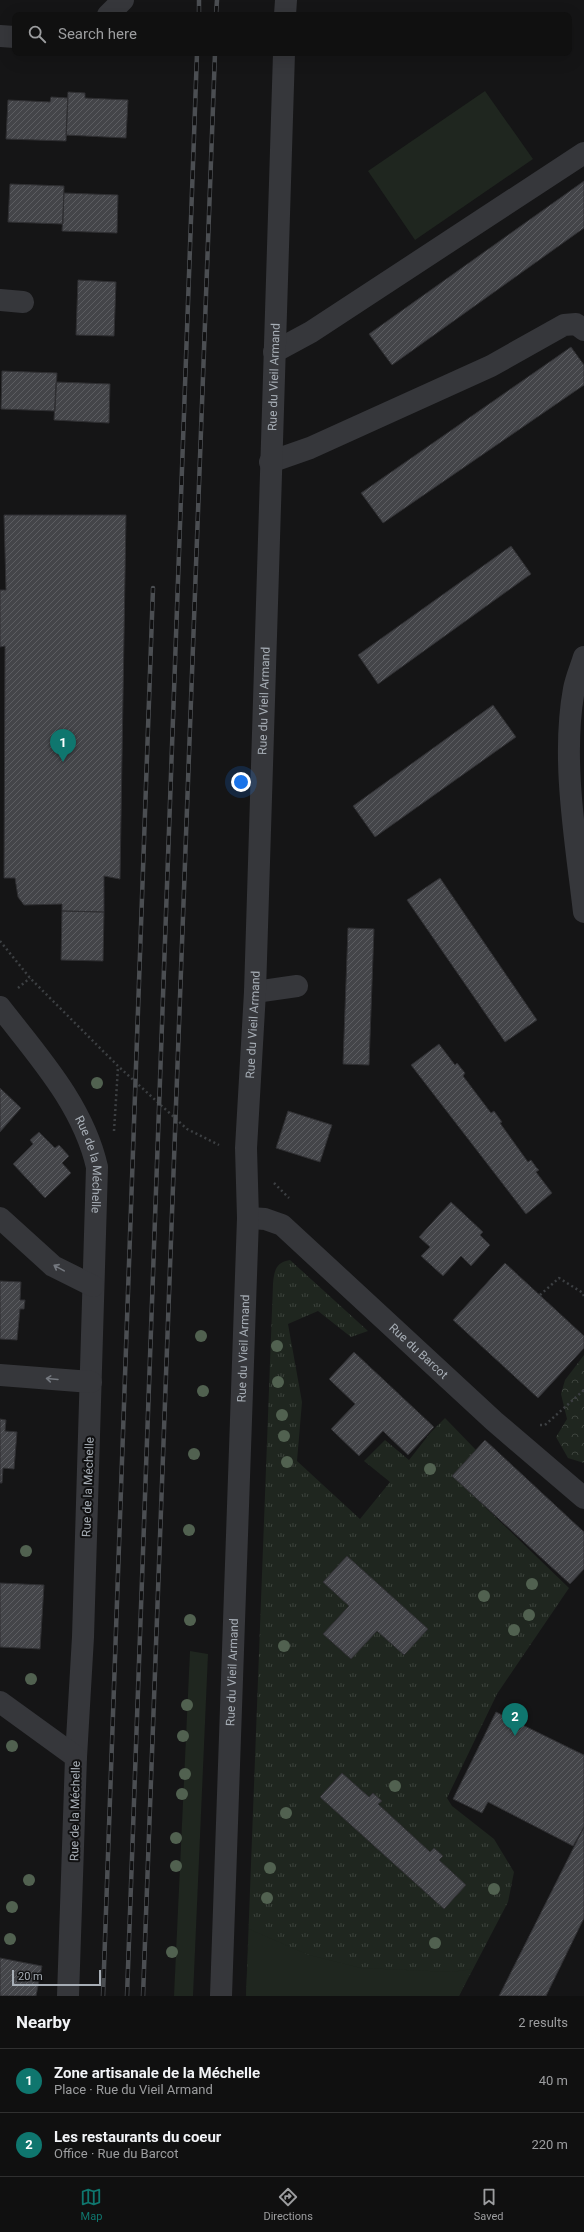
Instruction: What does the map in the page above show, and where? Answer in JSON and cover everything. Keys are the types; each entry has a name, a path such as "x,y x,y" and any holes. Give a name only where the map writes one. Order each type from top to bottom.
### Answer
{"street":[{"path":"111,12 123,0"},
{"path":"285,12 286,0"},
{"path":"0,36 12,37"},
{"name":"Rue du Vieil Armand","path":"221,1996 248,1218 246,1148 255,992 270,462 284,56"},
{"path":"274,352 312,332 584,153"},
{"path":"0,300 23,302"},
{"path":"270,462 310,448 491,366 564,325 576,324 584,330"},
{"path":"584,657 574,688 569,740 579,834 584,912"},
{"path":"255,992 297,986"},
{"name":"Rue de la Méchelle","path":"0,1007 61,1087 92,1143 97,1166 83,1637 76,1757 68,1996"},
{"path":"0,1218 53,1266 93,1286"},
{"name":"Rue du Barcot","path":"248,1218 265,1219 282,1225 494,1422 584,1498"},
{"path":"0,1375 91,1382"},
{"path":"0,1702 76,1757"}],"path":[{"path":"0,941 30,978 118,1066 187,1130 220,1146"},
{"path":"111,1136 115,1130 118,1066"},
{"path":"540,1295 559,1278 583,1293 584,1297"},
{"path":"534,1426 545,1425 583,1390 584,1386"}],"green space":[{"path":"485,91 533,159 415,240 368,171"},
{"path":"290,1260 368,1331 351,1337 318,1311 288,1324 302,1402 297,1461 360,1519 390,1482 364,1461 385,1440 409,1460 431,1432 445,1418 476,1450 453,1476 569,1588 497,1694 447,1798 452,1806 494,1839 514,1872 508,1902 459,1996 246,1996 273,1284 275,1271 279,1265"},
{"path":"584,1355 584,1463 568,1458 556,1437 567,1419 561,1394 565,1380"},
{"path":"190,1651 208,1654 193,1996 174,1996"},
{"path":"249,1929 309,1955 361,1968 452,1972 472,1969 459,1996 246,1996"}],"building":[{"path":"68,92 85,93 85,98 128,100 126,138 66,135"},
{"path":"51,97 68,98 66,141 6,139 8,100 50,102"},
{"path":"584,181 584,228 392,365 369,334"},
{"path":"10,184 64,186 63,224 8,222"},
{"path":"64,193 118,195 117,233 62,231"},
{"path":"78,280 116,282 114,336 76,335"},
{"path":"571,347 584,365 584,385 383,523 361,493"},
{"path":"2,371 57,373 55,411 1,409"},
{"path":"56,382 110,384 109,423 54,420"},
{"path":"4,515 126,515 120,879 104,876 104,912 62,911 62,904 24,905 18,897 15,878 4,878 5,646 0,647 0,590 6,590"},
{"path":"511,546 531,574 378,684 358,655"},
{"path":"493,705 516,737 375,837 353,806"},
{"path":"440,878 537,1020 505,1042 407,900"},
{"path":"62,911 104,912 103,961 61,960"},
{"path":"348,928 374,929 369,1065 343,1064"},
{"path":"439,1044 455,1065 457,1063 465,1073 463,1076 491,1113 494,1111 502,1122 500,1123 528,1162 531,1160 539,1170 536,1172 552,1193 526,1214 411,1065"},
{"path":"0,1088 21,1108 0,1132"},
{"path":"288,1111 332,1125 320,1162 276,1148"},
{"path":"39,1132 55,1148 59,1145 69,1156 62,1163 71,1173 45,1198 13,1164 33,1144 30,1140"},
{"path":"451,1202 483,1232 480,1235 490,1245 471,1266 461,1256 443,1276 421,1256 430,1247 419,1237"},
{"path":"505,1263 584,1336 584,1348 538,1398 453,1320"},
{"path":"0,1281 21,1282 20,1300 25,1300 24,1309 20,1309 17,1340 0,1339"},
{"path":"354,1352 434,1427 408,1455 383,1431 359,1456 331,1429 355,1404 329,1379"},
{"path":"0,1419 6,1420 5,1431 17,1432 14,1469 3,1468 2,1483 0,1483"},
{"path":"485,1440 584,1532 584,1569 570,1584 452,1476"},
{"path":"347,1556 428,1629 404,1655 377,1631 351,1659 323,1634 349,1606 323,1582"},
{"path":"0,1583 44,1585 40,1649 0,1647"},
{"path":"496,1712 584,1755 584,1827 573,1846 488,1802 482,1813 453,1799"},
{"path":"342,1773 369,1797 373,1793 382,1801 378,1804 430,1852 434,1848 443,1856 439,1860 466,1885 444,1909 320,1797"},
{"path":"584,1827 584,1918 546,1996 499,1996"},
{"path":"0,1958 42,1966 36,1996 0,1996"}],"railway":[{"path":"199,0 199,12"},
{"path":"216,12 217,0"},
{"path":"127,1996 197,56"},
{"path":"143,1996 215,56"},
{"path":"103,1996 153,588"}],"place":[{"name":"Zone artisanale de la Méchelle","path":"63,762"},
{"name":"Les restaurants du coeur","path":"515,1736"}]}
